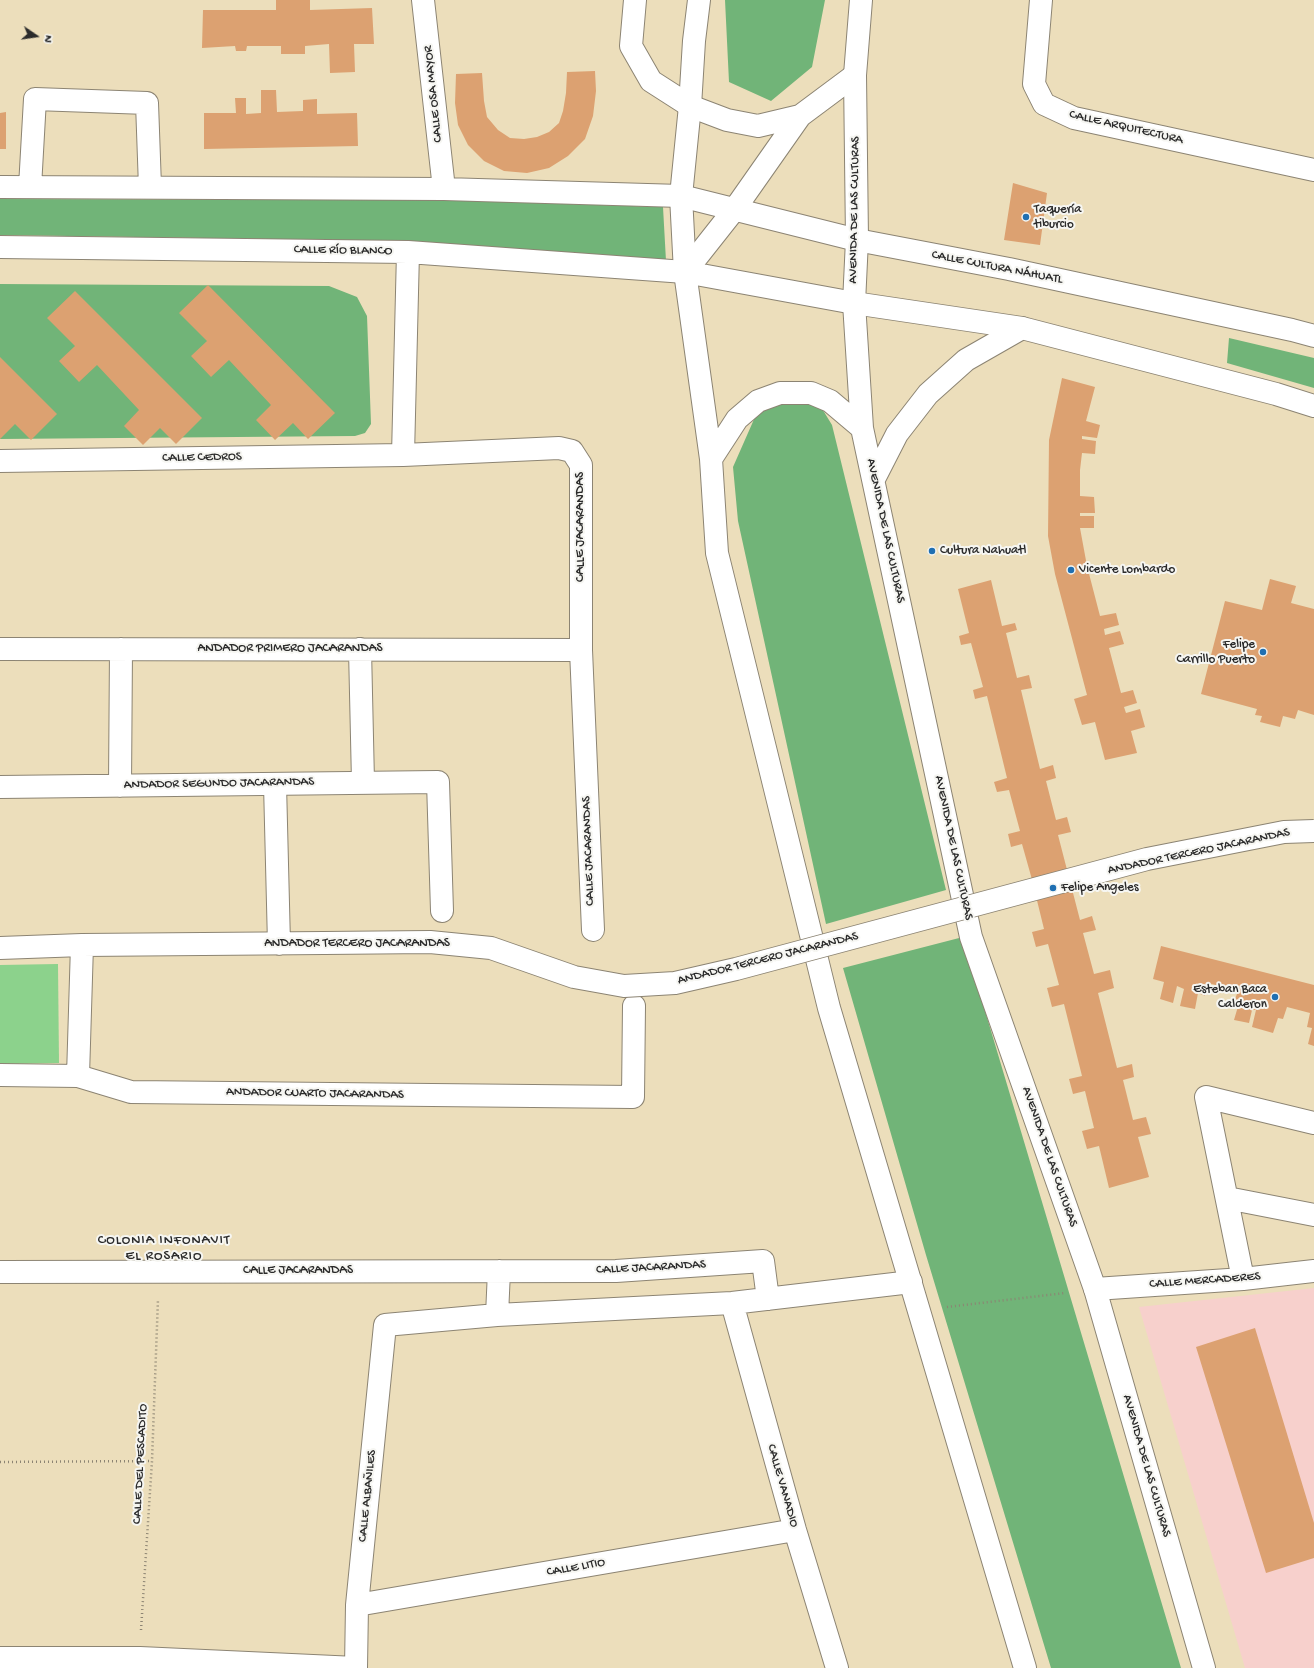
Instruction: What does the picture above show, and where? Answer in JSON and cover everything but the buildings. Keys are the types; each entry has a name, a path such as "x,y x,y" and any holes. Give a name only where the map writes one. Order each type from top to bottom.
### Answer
{"street":[{"name":"CALLE OSA MAYOR","path":"423,0 444,189"},
{"path":"635,0 631,46 651,81 690,106 727,120 758,126 800,116"},
{"path":"699,0 694,41 690,106 681,196 685,272 711,459 717,553 829,1008 1025,1668"},
{"name":"AVENIDA DE LAS CULTURAS","path":"861,0 855,74 857,240 854,303 862,428 971,937 1095,1289 1204,1668"},
{"name":"CALLE ARQUITECTURA","path":"1041,0 1034,84 1044,104 1074,118 1314,170"},
{"path":"685,272 734,210 800,116 855,74"},
{"path":"30,187 35,99 147,102 150,187"},
{"path":"0,187 444,189 681,196"},
{"name":"CALLE CULTURA NÁHUATL","path":"681,196 857,240 1009,269 1314,336"},
{"name":"CALLE RÍO BLANCO","path":"0,247 408,252 685,272"},
{"path":"403,455 408,252"},
{"path":"685,272 854,303 1022,328 1276,394 1314,406"},
{"path":"874,479 897,434 928,394 966,360 1022,328"},
{"path":"711,459 737,419 758,401 780,393 812,393 830,401 862,428"},
{"name":"CALLE JACARANDAS","path":"403,455 559,448 572,451 581,465 581,650 593,930"},
{"name":"CALLE CEDROS","path":"0,461 403,455"},
{"name":"ANDADOR PRIMERO JACARANDAS","path":"0,649 581,650"},
{"path":"120,786 121,649"},
{"path":"360,650 363,782"},
{"name":"ANDADOR SEGUNDO JACARANDAS","path":"0,787 438,782 442,911"},
{"path":"275,784 279,944"},
{"name":"ANDADOR TERCERO JACARANDAS","path":"0,948 82,945 430,942 491,948 574,978 624,986 675,983 736,969 1147,859 1284,832 1314,831"},
{"path":"78,1076 82,945"},
{"name":"ANDADOR CUARTO JACARANDAS","path":"0,1075 78,1076 131,1092 633,1097 634,1006"},
{"path":"1243,1279 1206,1098 1314,1123"},
{"path":"1227,1198 1314,1215"},
{"name":"CALLE JACARANDAS","path":"0,1272 616,1271 763,1260 768,1299"},
{"path":"499,1271 497,1315 732,1303 911,1282"},
{"name":"CALLE MERCADERES","path":"1095,1289 1243,1279 1314,1271"},
{"name":"CALLE VANADIO","path":"732,1303 794,1530 837,1668"},
{"name":"CALLE ALBAÑILES","path":"356,1668 357,1605 385,1325 497,1315"},
{"name":"CALLE LITIO","path":"357,1605 794,1530"},
{"path":"0,1658 140,1658 356,1668"}],"path":[{"name":"CALLE DEL PESCADITO","path":"140,1658 152,1461 159,1271"},
{"path":"919,1310 1095,1289"},
{"path":"0,1462 152,1461"}],"shaded area":[{"path":"1314,1288 1314,1668 1245,1668 1139,1307"}],"green space":[{"path":"725,0 825,0 812,67 771,101 729,82"},
{"path":"0,199 444,200 663,207 666,261 408,241 0,235"},
{"path":"0,284 329,286 357,297 367,316 371,424 365,433 355,436 0,439"},
{"path":"1229,338 1314,358 1314,388 1227,363"},
{"path":"793,398 818,402 832,425 946,890 826,924 738,521 733,467 759,408"},
{"path":"963,937 1181,1668 1051,1668 926,1255 843,968"},
{"path":"58,964 59,1063 0,1064 0,965"}],"place":[{"name":"Taquería tiburcio","path":"1026,217"},
{"name":"Cultura Nahuatl","path":"932,551"},
{"name":"Vicente Lombardo","path":"1071,570"},
{"name":"Felipe Carrillo Puerto","path":"1263,652"},
{"name":"Felipe Angeles","path":"1053,888"},
{"name":"Esteban Baca Calderon","path":"1275,997"}],"district":[{"name":"COLONIA INFONAVIT EL ROSARIO","path":"164,1250"}]}
